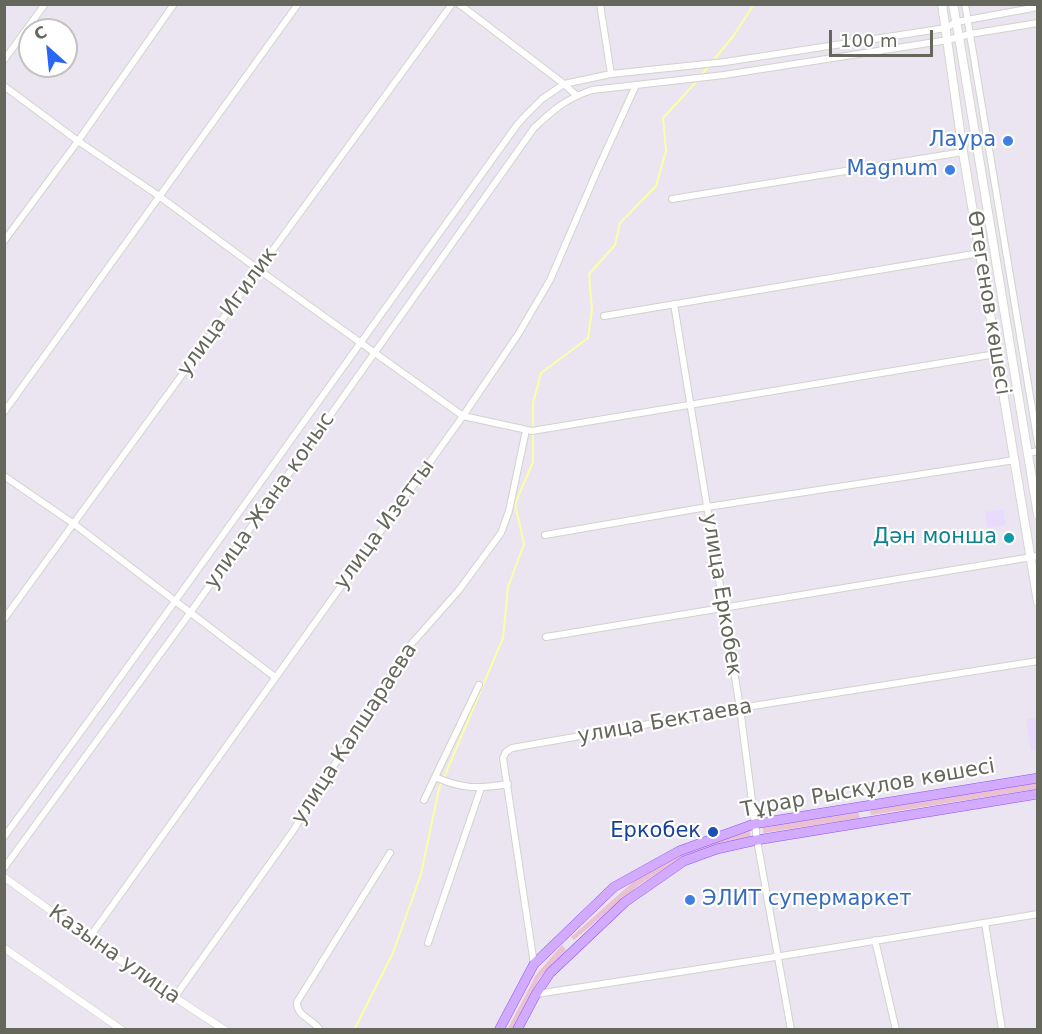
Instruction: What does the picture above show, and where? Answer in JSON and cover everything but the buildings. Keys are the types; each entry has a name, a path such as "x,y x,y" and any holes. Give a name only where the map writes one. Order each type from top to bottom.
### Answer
{"main road":[{"name":"Өтегенов көшесі","path":"942,4 963,152 996,354 1034,556 1038,602"},
{"name":"Өтегенов көшесі","path":"953,4 1026,437 1033,452 1038,515"},
{"name":"Тұрар Рыскұлов көшесі","path":"499,1029 534,964 614,887 678,851 754,824 1035,778"},
{"name":"Тұрар Рыскұлов көшесі","path":"517,1029 549,973 621,905 684,861 717,849 757,840 1038,794"},
{"path":"862,807 865,823"},
{"path":"561,938 573,950"}],"street":[{"path":"4,60 45,4"},
{"path":"4,241 78,141 174,4"},
{"path":"4,412 298,4"},
{"name":"улица Игилик","path":"4,619 452,4"},
{"path":"459,4 576,95"},
{"path":"600,4 611,74"},
{"path":"965,4 1038,444"},
{"path":"956,22 1038,7"},
{"name":"улица Жана коныс","path":"4,837 176,602 517,125 542,99 564,84 611,74 725,62 946,28 956,22"},
{"name":"улица Жана коныс","path":"4,868 190,612 532,131 554,109 576,95 592,90 724,75 948,40 970,34 1038,23"},
{"name":"улица Изетты","path":"89,938 463,416 519,333 550,280 636,85"},
{"path":"4,86 463,416 529,431 996,354"},
{"path":"517,125 532,131"},
{"path":"672,199 963,152"},
{"path":"604,316 980,253"},
{"name":"улица Еркобек","path":"674,304 740,708 754,824 791,1029"},
{"name":"улица Калшараева","path":"174,998 293,831 406,649 459,590 501,533 509,512 529,431"},
{"path":"1011,441 1026,437"},
{"path":"546,535 707,507 1015,460"},
{"path":"4,476 74,524 275,677"},
{"path":"546,637 1034,556"},
{"name":"улица Бектаева","path":"534,964 503,758 512,748 740,708 1038,661"},
{"path":"424,800 478,685"},
{"path":"435,777 455,785 481,788 508,784"},
{"path":"428,943 481,788"},
{"path":"320,1029 318,1025 298,1011 297,1002 390,854"},
{"name":"Казына улица","path":"4,877 174,998 225,1029"},
{"path":"536,994 1038,914"},
{"path":"985,923 1002,1029"},
{"path":"875,940 896,1029"},
{"path":"4,948 122,1029"}],"shaded area":[{"path":"1003,509 1006,525 987,528 985,512"},
{"path":"1037,718 1037,750 1031,751 1026,719"},
{"path":"1037,782 1037,789 871,815 870,809"},
{"path":"858,812 860,818 763,833 763,827"},
{"path":"749,830 751,836 681,858 639,885 574,940 571,937 634,881 681,854"},
{"path":"562,945 566,950 540,977 512,1029 507,1030 536,975"}],"waterway":[{"path":"713,61 734,35 754,4"},
{"path":"701,75 709,66"},
{"path":"533,428 533,403 541,373 588,338 592,310 589,274 615,245 620,223 656,186 666,151 663,118 698,80"},
{"path":"354,1030 393,953 421,874 439,789 503,638 508,587 524,544 515,504 533,462 533,434"}],"place":[{"name":"Лаура","path":"1008,141"},
{"name":"Magnum","path":"950,170"},
{"name":"Дән монша","path":"1009,538"},
{"name":"Еркобек","path":"713,832"},
{"name":"ЭЛИТ супермаркет","path":"690,900"}]}
